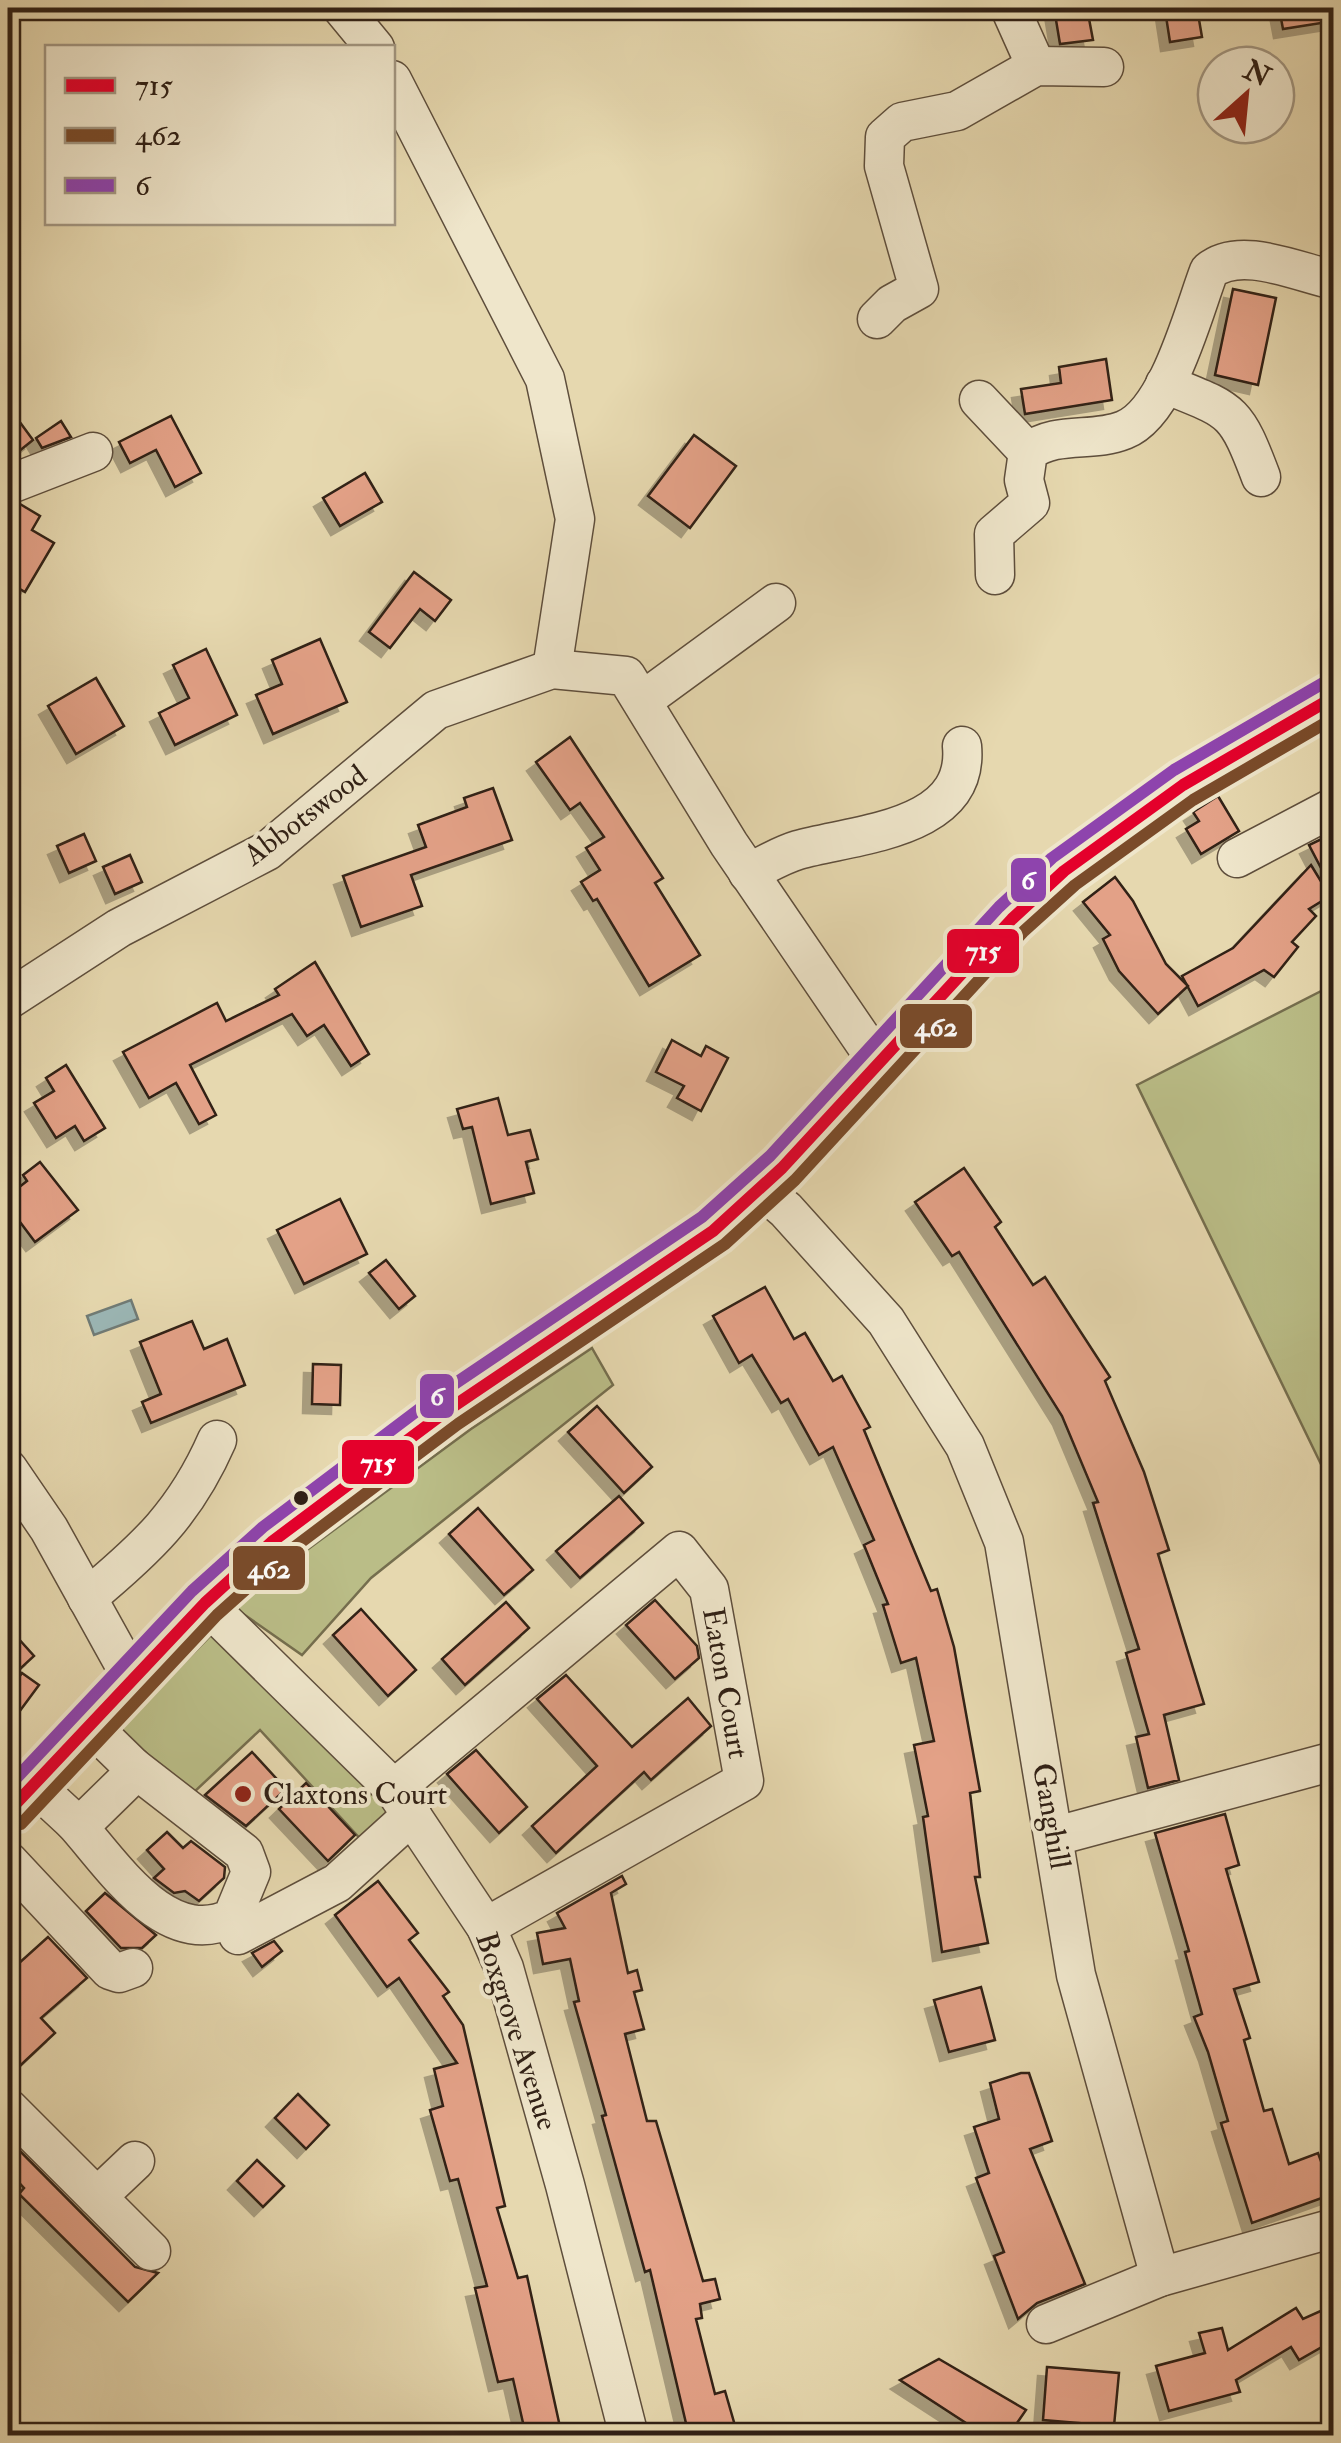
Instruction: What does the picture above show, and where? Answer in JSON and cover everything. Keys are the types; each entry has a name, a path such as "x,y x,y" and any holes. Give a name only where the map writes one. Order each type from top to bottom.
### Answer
{"main road":[{"path":"21,1799 205,1603 273,1541 374,1464 712,1232 760,1188 1012,919 1076,861 1183,785 1334,696"}],"street":[{"path":"342,8 372,45"},
{"path":"1010,8 1036,66"},
{"path":"877,319 892,304 920,289 884,166 885,136 902,122 957,111 1036,66 1104,67"},
{"path":"395,86 545,378 574,519 552,669"},
{"path":"995,575 994,534 1030,503 1024,480 1028,452 1042,441 1124,430 1151,410 1166,384 1210,271 1222,260 1241,258 1334,280"},
{"path":"1166,384 1228,408 1242,428 1261,477"},
{"path":"979,400 1028,452"},
{"path":"8,485 93,452"},
{"path":"642,701 776,604"},
{"name":"Abbotswood","path":"8,1000 118,928 266,852 436,710 552,669 626,676 748,873 866,1045 881,1059"},
{"path":"748,873 792,852 866,837 924,815 958,775 962,746"},
{"path":"1236,858 1334,807"},
{"name":"Ganghill","path":"760,1188 786,1210 886,1321 965,1446 1004,1542 1076,1974 1160,2277"},
{"path":"87,1598 170,1524 196,1488 218,1440"},
{"path":"8,1470 50,1529 134,1682"},
{"name":"Eaton Court","path":"403,1802 679,1550 709,1590 744,1781 486,1927"},
{"name":"Boxgrove Avenue","path":"205,1603 403,1802 486,1927 504,1968 566,2185 629,2436"},
{"path":"21,1799 74,1822 158,1911 180,1923 197,1925 214,1926 232,1918 251,1872 244,1853 132,1767 91,1726"},
{"path":"1056,1836 1334,1760"},
{"path":"74,1822 84,1822 130,1776 132,1767"},
{"path":"238,1935 336,1883 403,1802"},
{"path":"8,1861 110,1970 120,1973 133,1968"},
{"path":"8,2108 151,2251"},
{"path":"97,2197 135,2161"},
{"path":"1046,2324 1160,2277 1334,2228"}],"green space":[{"path":"1333,985 1333,1489 1137,1085"},
{"path":"592,1348 613,1385 371,1578 302,1655 229,1604 273,1541 300,1555 471,1429"},
{"path":"212,1634 398,1814 366,1845 260,1730 191,1795 111,1737"}],"water":[{"path":"131,1300 138,1319 94,1335 87,1316"}],"building":[{"path":"1054,8 1087,8 1093,40 1060,44"},
{"path":"1197,8 1202,37 1170,42 1165,10"},
{"path":"1279,8 1334,8 1334,21 1283,29"},
{"path":"1233,289 1276,298 1258,385 1215,375"},
{"path":"1106,359 1112,400 1025,414 1021,389 1061,383 1059,367"},
{"path":"8,406 33,440 8,460"},
{"path":"171,416 201,473 175,487 156,450 130,463 119,442"},
{"path":"61,421 71,437 42,448 36,438"},
{"path":"694,435 736,466 690,528 648,496"},
{"path":"365,473 382,502 340,526 323,498"},
{"path":"20,504 40,516 32,530 54,543 25,592 8,582 8,507"},
{"path":"414,572 451,600 435,621 420,609 390,648 369,632"},
{"path":"320,639 347,702 273,734 256,695 282,684 272,660"},
{"path":"206,649 237,715 175,745 159,713 189,698 173,665"},
{"path":"96,678 124,726 76,754 48,706"},
{"path":"570,737 663,878 655,883 700,955 649,986 597,899 593,901 581,882 600,870 586,848 604,837 580,803 570,810 536,762"},
{"path":"493,788 512,840 411,875 422,906 361,927 343,876 426,847 418,825 467,807 464,798"},
{"path":"1218,796 1239,831 1201,854 1186,829 1199,821 1193,812"},
{"path":"1334,833 1334,893 1309,845"},
{"path":"84,834 96,861 69,873 57,846"},
{"path":"130,855 142,882 115,894 103,867"},
{"path":"1311,865 1330,896 1309,909 1316,916 1292,942 1298,947 1274,977 1264,970 1198,1006 1182,976 1233,948"},
{"path":"1115,877 1133,901 1166,964 1188,986 1158,1014 1119,971 1103,939 1110,935 1083,902"},
{"path":"315,962 369,1054 351,1066 324,1025 307,1036 292,1014 190,1065 216,1115 199,1124 176,1083 149,1098 123,1052 217,1003 226,1021 279,995 275,989"},
{"path":"672,1040 701,1056 706,1046 728,1058 701,1111 677,1098 684,1086 656,1072"},
{"path":"66,1065 105,1128 84,1141 75,1126 56,1138 34,1103 54,1091 46,1078"},
{"path":"498,1098 508,1135 530,1130 538,1159 526,1162 534,1193 491,1204 472,1127 463,1129 457,1109"},
{"path":"40,1162 78,1210 35,1242 8,1206 18,1199 13,1192 27,1181 23,1175"},
{"path":"964,1168 1001,1222 995,1227 1033,1285 1045,1277 1110,1377 1105,1381 1144,1472 1169,1550 1158,1554 1204,1704 1164,1715 1179,1780 1148,1788 1136,1737 1149,1734 1126,1653 1139,1649 1093,1503 1098,1502 1062,1416 959,1252 952,1256 915,1202"},
{"path":"340,1199 367,1254 304,1284 277,1230"},
{"path":"386,1260 415,1296 399,1309 369,1273"},
{"path":"765,1287 794,1339 805,1333 833,1381 842,1376 870,1427 864,1430 931,1591 937,1589 954,1647 980,1791 970,1793 980,1877 975,1877 988,1943 942,1952 923,1817 928,1816 914,1745 934,1741 916,1658 901,1663 883,1605 888,1604 864,1545 874,1540 833,1447 819,1455 788,1399 781,1403 752,1355 739,1363 713,1316"},
{"path":"192,1321 204,1349 227,1339 245,1385 151,1423 142,1402 161,1394 140,1342"},
{"path":"313,1364 341,1365 340,1405 312,1404"},
{"path":"597,1406 652,1467 624,1493 568,1432"},
{"path":"619,1496 643,1523 580,1578 556,1551"},
{"path":"478,1508 533,1570 504,1595 449,1534"},
{"path":"655,1600 697,1646 699,1658 675,1679 626,1625"},
{"path":"506,1602 529,1628 465,1685 442,1659"},
{"path":"361,1609 416,1670 388,1696 333,1635"},
{"path":"8,1627 34,1656 8,1680"},
{"path":"22,1673 39,1685 8,1727 8,1692"},
{"path":"566,1675 632,1747 688,1698 711,1726 651,1780 644,1772 556,1853 532,1826 597,1766 537,1699"},
{"path":"476,1750 527,1807 499,1833 447,1774"},
{"name":"Claxtons Court","path":"252,1752 286,1789 246,1826 205,1795"},
{"path":"306,1783 355,1835 328,1861 279,1809"},
{"path":"1225,1814 1239,1865 1226,1869 1259,1982 1234,1989 1250,2038 1244,2040 1264,2111 1272,2109 1289,2164 1318,2153 1333,2194 1252,2223 1221,2123 1228,2121 1194,2017 1202,2014 1185,1952 1189,1951 1155,1833"},
{"path":"167,1832 183,1848 191,1841 225,1867 224,1878 199,1901 185,1891 174,1893 154,1878 164,1869 147,1850"},
{"path":"622,1876 626,1884 611,1893 628,1973 637,1970 642,1990 634,1992 644,2029 625,2034 647,2121 656,2121 703,2281 715,2279 720,2299 700,2304 702,2318 696,2319 715,2394 725,2391 738,2436 689,2436 650,2270 645,2272 602,2116 606,2115 574,2002 579,2001 570,1959 543,1964 537,1933 565,1928 557,1913"},
{"path":"378,1881 418,1933 409,1940 449,1992 443,1996 463,2025 505,2206 497,2208 518,2278 527,2276 562,2436 526,2436 513,2379 498,2382 475,2288 487,2286 458,2179 450,2181 430,2110 443,2106 434,2069 457,2063 399,1978 387,1987 335,1915"},
{"path":"105,1893 156,1935 142,1948 121,1948 86,1911"},
{"path":"48,1937 87,1978 41,2018 55,2033 8,2077 8,1973"},
{"path":"274,1941 282,1951 262,1967 252,1953"},
{"path":"981,1987 995,2040 949,2052 934,2000"},
{"path":"1029,2073 1052,2141 1030,2149 1085,2284 1037,2303 1018,2319 994,2256 1004,2252 976,2178 989,2173 974,2127 999,2119 990,2083"},
{"path":"298,2094 329,2125 306,2149 275,2118"},
{"path":"8,2139 135,2267 158,2273 128,2302 19,2194 24,2188 11,2174 8,2178"},
{"path":"257,2160 284,2186 263,2207 237,2181"},
{"path":"1334,2305 1334,2340 1299,2360 1291,2347 1236,2380 1240,2392 1169,2411 1156,2366 1205,2353 1199,2333 1222,2328 1228,2350 1296,2308 1303,2319"},
{"path":"939,2359 1026,2410 1008,2436 986,2436 900,2380"},
{"path":"1047,2367 1119,2373 1114,2426 1043,2420"}],"transit line":[{"name":"6","path":"8,1787 192,1591 263,1527 438,1395 702,1217 770,1156 999,907 1052,858 1174,770 1325,682"},
{"name":"715","path":"8,1812 205,1603 273,1541 448,1410 713,1231 782,1168 1012,919 1064,871 1183,785 1334,697"},
{"name":"462","path":"21,1824 217,1615 284,1555 458,1424 725,1244 795,1180 1024,931 1075,885 1193,800 1334,718"}],"place":[{"name":"Claxtons Court","path":"243,1794"}]}
